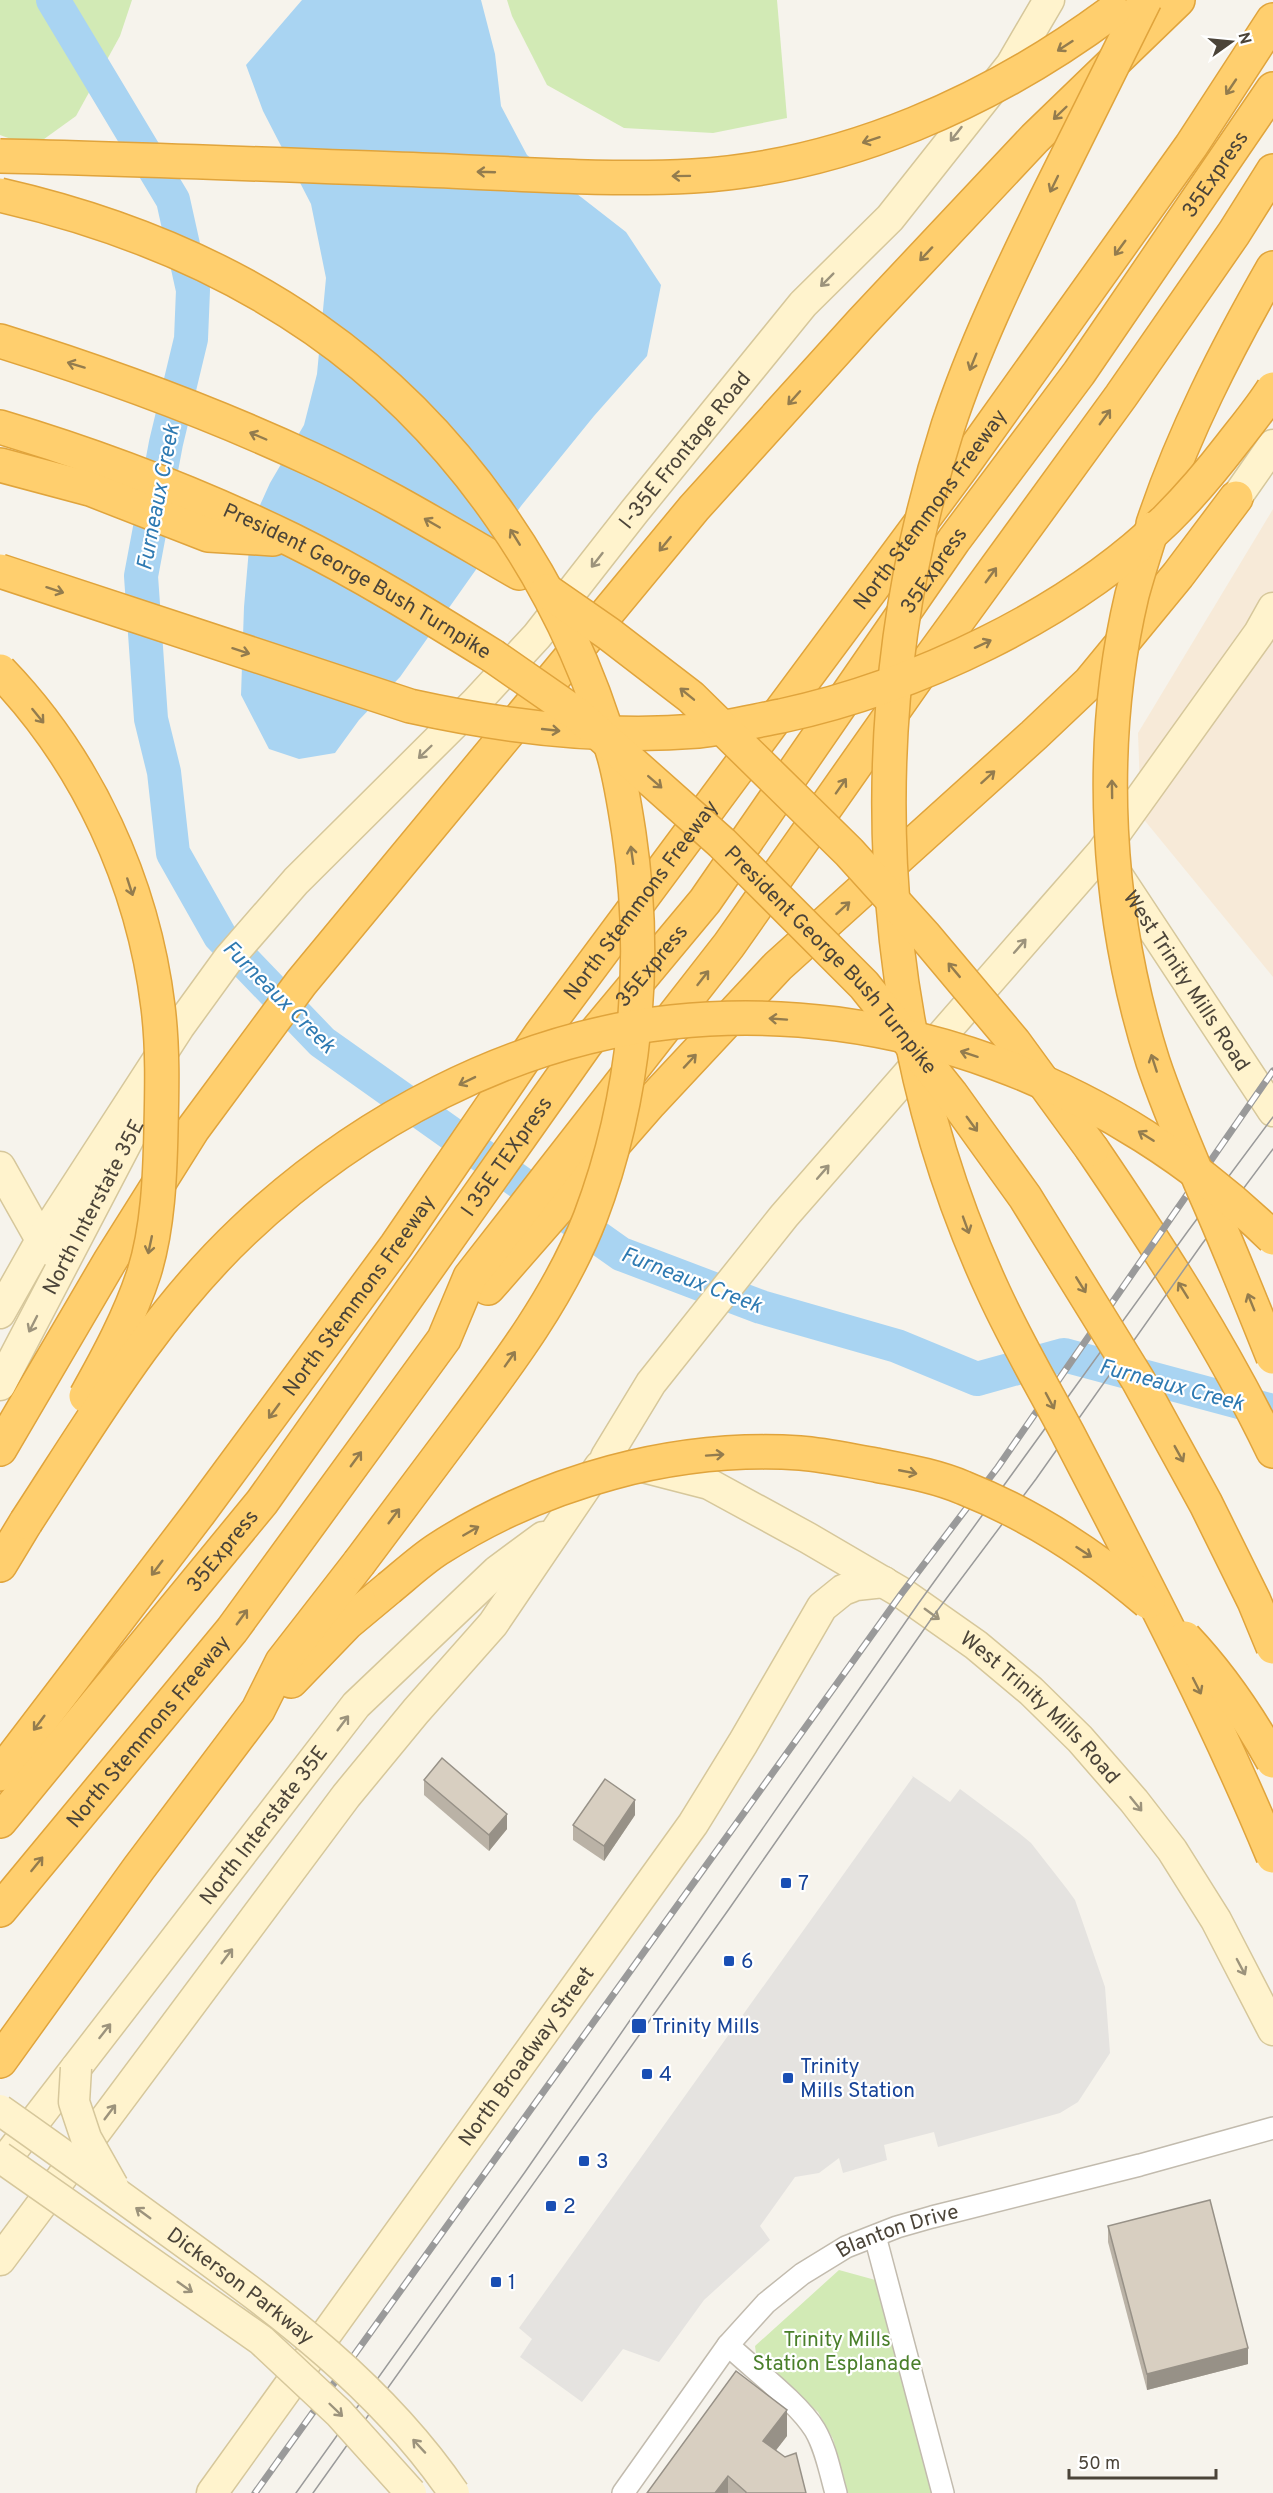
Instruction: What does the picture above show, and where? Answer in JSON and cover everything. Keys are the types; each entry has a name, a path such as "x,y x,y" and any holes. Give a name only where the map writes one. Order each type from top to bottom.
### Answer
{"highway":[{"path":"0,156 643,177 695,176 735,171 840,150 893,133 944,111 1017,76 1070,43 1127,0"},
{"path":"1144,0 1020,252 988,324 948,425 913,561 899,643 889,759 893,894 899,960 912,1044 929,1114 968,1232 1020,1344 1215,1723 1273,1856"},
{"path":"0,1449 110,1261 193,1129 301,983 694,508 862,322 1035,138 1178,0"},
{"name":"North Stemmons Freeway","path":"0,1774 199,1513 396,1246 541,1034 976,448 1185,156 1273,20"},
{"name":"35Express","path":"585,1045 705,901 954,540 1079,373 1273,89"},
{"path":"479,1282 604,1108 736,935 1121,396 1234,233 1273,171"},
{"path":"0,195 57,207 114,225 205,263 259,293 315,329 356,360 400,399 477,483 539,577 568,637 602,718 615,760 626,812 634,867 638,942 635,1007 625,1091 617,1128 604,1178 566,1271 527,1335 472,1412 282,1662 258,1710 0,2061"},
{"path":"1273,268 1226,353 1187,433 1170,473 1153,524 1132,594 1121,655 1114,716 1112,777 1113,852 1122,934 1138,1008 1170,1110 1273,1357"},
{"path":"0,341 100,372 202,411 312,459 415,513 519,573 609,634 691,697 849,852 926,936 1014,1042 1092,1149 1141,1222 1232,1372 1273,1451"},
{"path":"0,571 361,691 420,708 483,721 555,731 620,733 698,731 791,713 859,696 957,657 1039,614 1130,551 1167,519 1218,462 1273,389"},
{"name":"President George Bush Turnpike","path":"0,427 70,447 164,482 293,540 376,585 536,685 578,716 722,843 864,985 951,1094 1012,1178 1084,1290 1138,1380 1206,1504 1254,1601 1273,1647"},
{"path":"0,465 90,489 208,535 293,540"},
{"path":"479,1282 778,966 1090,682 1178,575 1236,498"},
{"path":"0,671 44,723 72,764 100,813 121,861 150,958 162,1046 158,1192 144,1272 110,1353 63,1439 26,1522"},
{"path":"0,1565 155,1327 197,1277 242,1232 291,1188 335,1154 420,1104 485,1073 549,1048 608,1033 667,1022 711,1018 776,1018 888,1032 955,1049 1058,1087 1144,1134 1193,1168 1245,1211 1273,1238"},
{"name":"I 35E TEXpress","path":"426,1268 585,1045"},
{"name":"35Express","path":"0,1821 262,1502 426,1268"},
{"name":"North Stemmons Freeway","path":"0,1910 232,1630 444,1339 479,1282"},
{"path":"258,1710 295,1677 347,1623 389,1588 438,1549 490,1520 555,1491 636,1466 691,1457 755,1452 801,1453 923,1474 963,1487 1046,1528 1091,1556 1172,1623 1212,1667 1246,1714 1273,1761"}],"main road":[{"name":"I-35E Frontage Road","path":"296,881 476,702 537,636 803,304 890,218 1011,64 1049,0"},
{"path":"1236,498 1273,445"},
{"path":"0,2260 346,1796 416,1711 493,1624 606,1458 651,1383 784,1216 1102,852 1259,633 1273,608"},
{"name":"West Trinity Mills Road","path":"1102,852 1273,1111"},
{"name":"North Interstate 35E","path":"0,1313 41,1240 179,1027 229,958 296,881"},
{"name":"North Interstate 35E","path":"0,1385 132,1135 179,1027"},
{"path":"0,1167 41,1240 65,1263"},
{"name":"West Trinity Mills Road","path":"606,1458 709,1484 808,1538 884,1582 976,1645 1031,1691 1080,1739 1172,1850 1216,1920 1273,2030"},
{"name":"North Interstate 35E","path":"3,2159 356,1705 496,1571 560,1525"},
{"name":"North Broadway Street","path":"808,1538 824,1571 822,1607"},
{"name":"North Broadway Street","path":"212,2493 693,1824 822,1607 843,1590 856,1585 884,1582"},
{"path":"76,2068 74,2102 86,2138 117,2194"},
{"name":"Dickerson Parkway","path":"0,2110 274,2308 358,2380 430,2458 454,2493"},
{"name":"Dickerson Parkway","path":"3,2159 261,2340 339,2413 411,2493"}],"street":[{"name":"Blanton Drive","path":"623,2493 728,2345 765,2303 802,2274 846,2247 932,2217 1140,2165 1273,2128"},
{"path":"875,2236 943,2493"},
{"path":"728,2345 800,2411 815,2430 824,2451 836,2493"}],"shaded area":[{"path":"1273,509 1273,977 1141,816 1138,733"},
{"path":"911,1775 950,1802 960,1789 1019,1833 1031,1843 1075,1900 1105,1987 1110,2053 1078,2102 1060,2113 938,2147 934,2132 884,2145 887,2160 843,2173 839,2158 819,2173 795,2177 760,2226 770,2240 704,2300 659,2362 623,2349 582,2402 520,2357 532,2339 519,2328 913,1777"}],"green space":[{"path":"0,0 132,0 120,36 76,116 33,147 0,135"},
{"path":"507,0 777,0 787,118 713,133 624,128 547,85 512,16"},
{"name":"Trinity Mills Station Esplanade","path":"839,2270 879,2281 935,2493 847,2493 833,2439 818,2412 757,2360 755,2346"}],"water":[{"path":"302,0 481,0 495,54 501,106 527,155 626,232 661,285 647,356 594,416 521,506 400,677 359,720 335,753 299,759 269,749 241,695 244,607 251,525 270,483 304,425 317,374 326,278 311,204 263,111 246,65"}],"building":[{"path":"442,1758 507,1814 489,1835 424,1780"},
{"path":"605,1779 635,1800 604,1846 573,1825"},
{"path":"1210,2200 1248,2348 1147,2374 1108,2226"},
{"path":"736,2371 787,2410 763,2441 785,2457 796,2453 806,2493 746,2493 728,2476 715,2493 647,2493"}],"waterway":[{"name":"Furneaux Creek","path":"53,0 173,200 193,290 191,339 166,443 141,576 151,719 164,772 173,853 220,936 322,1042 621,1254 761,1307 897,1346 977,1379 1064,1355 1273,1411"}],"tram line":[{"path":"296,2493 525,2172 918,1604 1273,1117"},
{"path":"313,2493 729,1909 934,1615 1036,1479 1202,1244 1273,1149"}],"railway":[{"path":"255,2493 902,1593 998,1467 1273,1071"}],"place":[{"name":"7","path":"786,1883"},
{"name":"6","path":"729,1961"},
{"name":"Trinity Mills","path":"639,2026"},
{"name":"4","path":"647,2074"},
{"name":"Trinity Mills Station","path":"788,2078"},
{"name":"3","path":"584,2161"},
{"name":"2","path":"551,2206"},
{"name":"1","path":"496,2282"}]}
